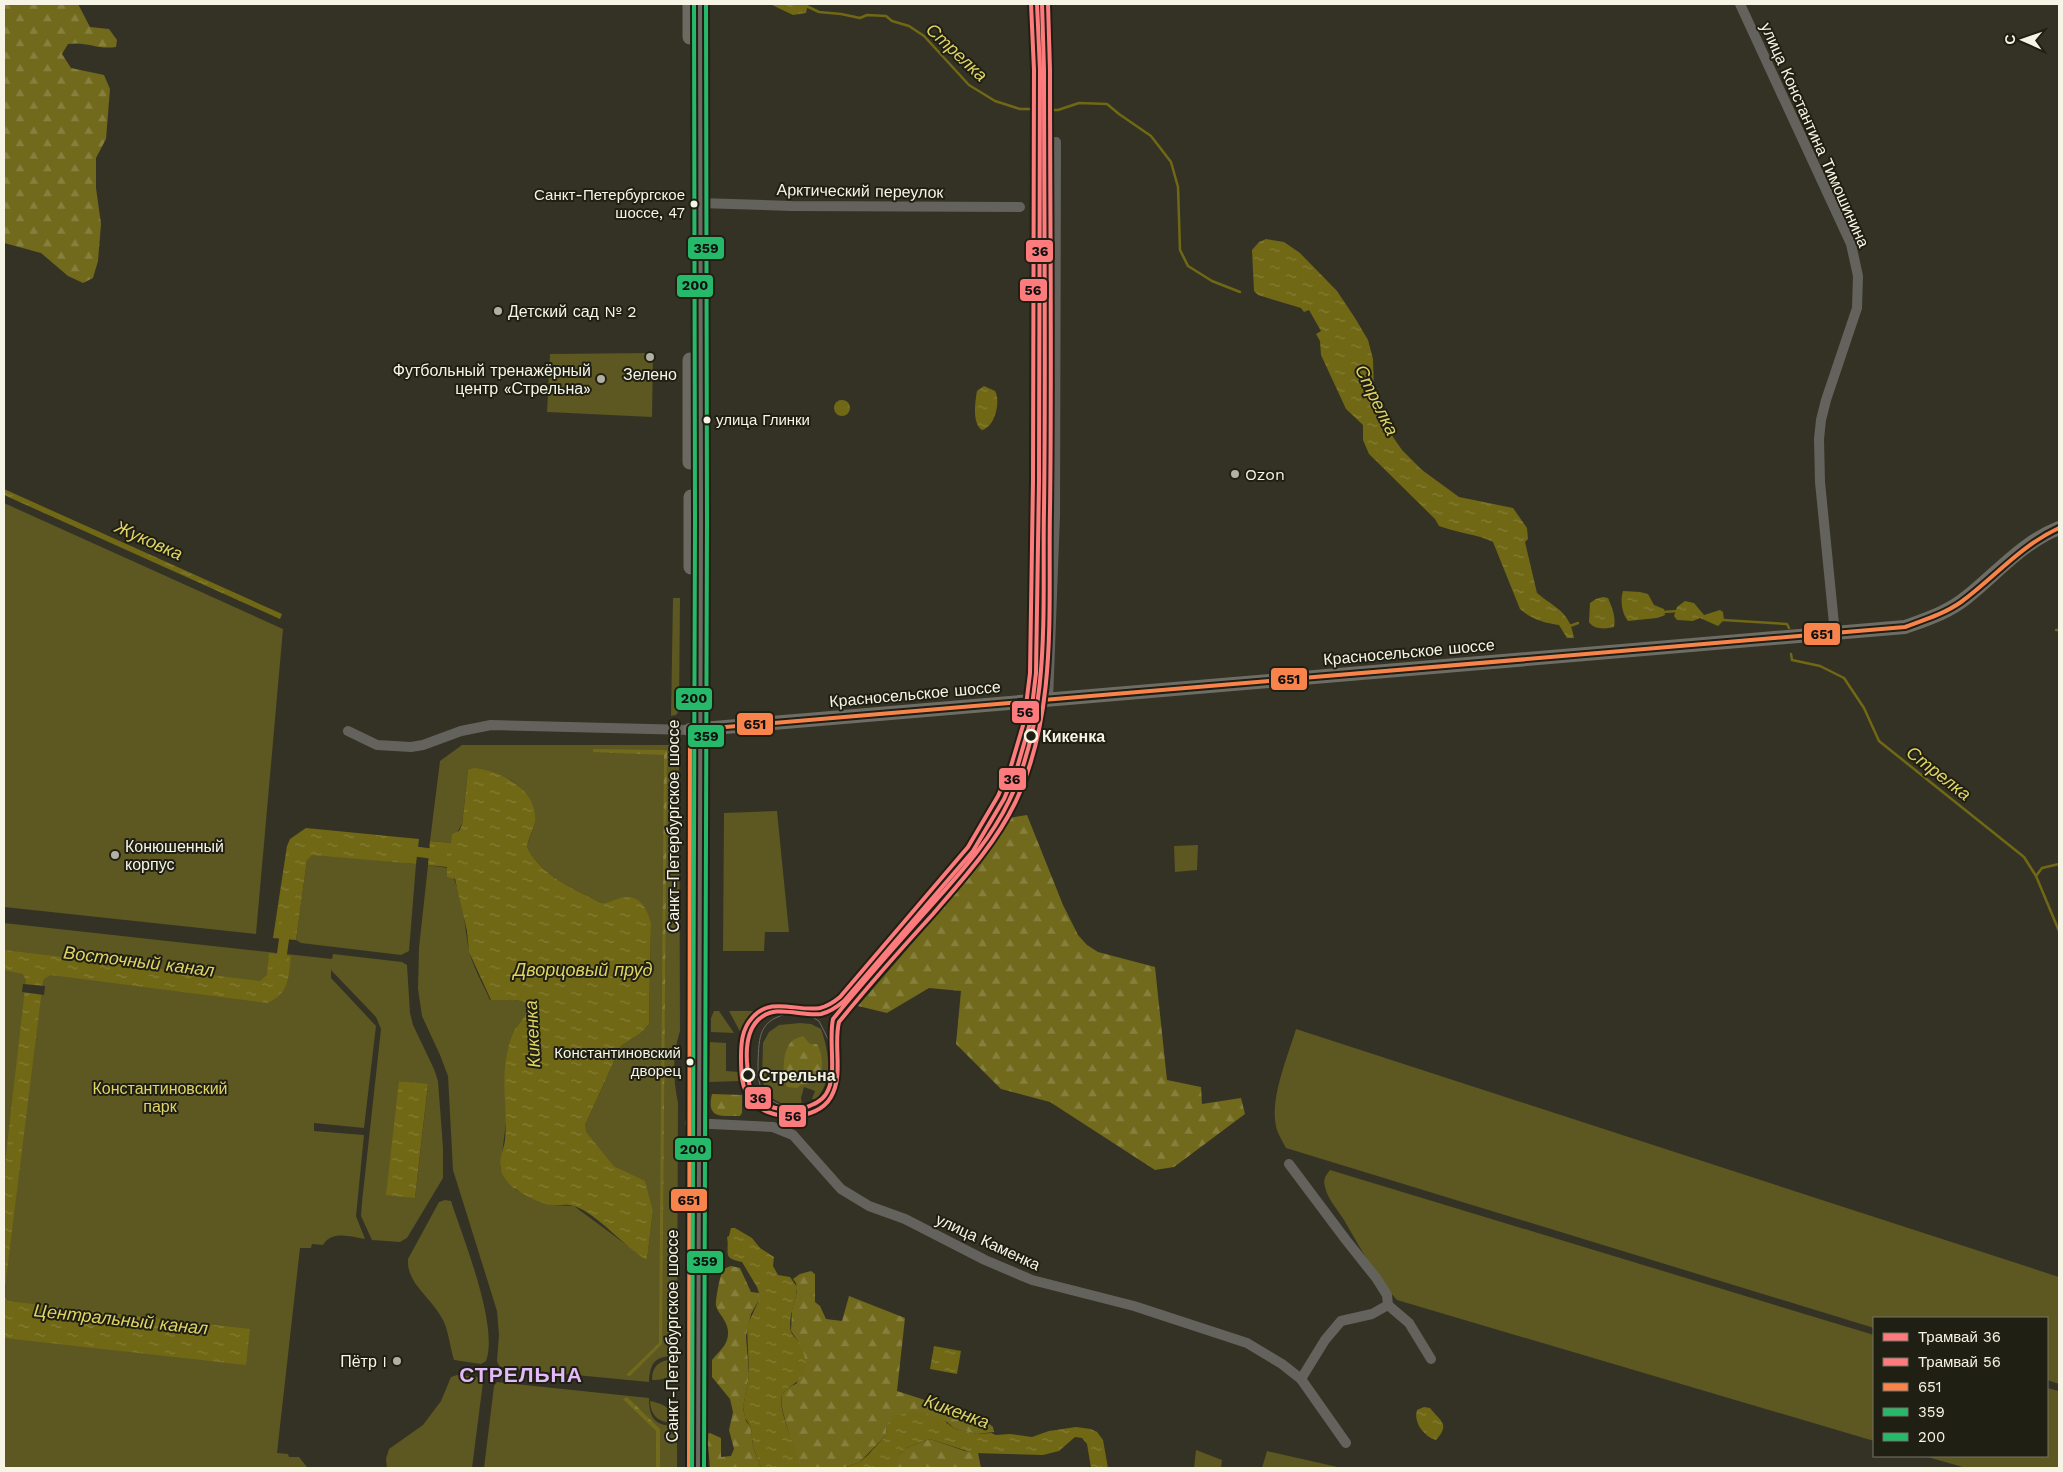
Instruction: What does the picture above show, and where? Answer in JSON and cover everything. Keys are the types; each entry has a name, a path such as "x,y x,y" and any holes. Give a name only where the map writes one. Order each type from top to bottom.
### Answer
{"main road":[{"name":"Санкт-Петербургское шоссе","path":"690,4 696,730"},
{"name":"Санкт-Петербургское шоссе","path":"698,1468 695,1124 700,4"},
{"name":"Красносельское шоссе","path":"696,730 1905,627 1940,614 1966,599 2018,552 2037,539 2059,528"},
{"name":"Санкт-Петербургское шоссе","path":"689,1468 695,1124"}],"street":[{"name":"улица Константина Тимошинина","path":"1740,4 1851,244 1858,276 1857,308 1826,400 1819,439 1820,482 1835,634"},
{"path":"1048,701 1055,515 1056,142"},
{"name":"Арктический переулок","path":"699,203 801,206 1020,207"},
{"path":"348,731 377,746 397,748 423,745 461,731 491,725 696,730"},
{"name":"улица Каменка","path":"695,1124 773,1127 793,1135 841,1189 869,1206 905,1219 986,1260 1032,1280 1134,1306 1247,1343 1282,1364 1301,1379 1346,1443"},
{"path":"1289,1164 1377,1279 1387,1295 1388,1305 1409,1323 1431,1360"},
{"path":"1301,1379 1325,1340 1341,1321 1372,1314 1388,1305"}],"green space":[{"path":"4,4 78,4 90,27 109,29 117,40 116,47 109,48 75,43 68,44 62,54 71,68 104,75 110,89 106,139 96,158 96,188 101,224 98,261 93,278 83,283 68,276 41,253 4,243"},
{"name":"Футбольный тренажёрный центр «Стрельна»","path":"653,353 652,417 547,412 550,354"},
{"path":"4,503 283,629 256,934 4,907"},
{"path":"673,598 680,598 679,711 676,715 671,716"},
{"path":"462,745 671,745 679,749 680,1031 674,1067 678,1103 677,1356 664,1357 656,1361 651,1369 649,1382 504,1368 499,1366 497,1361 499,1335 497,1311 453,1170 448,1076 422,1016 418,989 419,948 428,865 448,868 453,877 460,897 469,950 475,969 490,1000 516,1000 524,1002 526,1009 525,1015 517,1026 500,1168 516,1190 542,1202 574,1206 647,1260 653,1210 645,1182 614,1166 585,1132 585,1125 621,1046 641,1033 649,1024 651,923 620,898 608,904 601,903 559,881 541,866 527,847 534,827 534,816 521,788 506,778 468,770 462,824 451,843 430,841 440,761"},
{"path":"593,749 667,750 662,1344 630,1376 626,1375 659,1343 664,755 593,752"},
{"path":"777,811 789,932 765,932 764,951 723,951 724,813"},
{"path":"1027,815 1063,905 1078,935 1087,945 1098,952 1155,967 1167,1080 1201,1087 1202,1104 1241,1098 1245,1114 1174,1167 1155,1170 1050,1102 1001,1089 956,1044 961,991 929,988 887,1013 858,1006 967,880 1009,818"},
{"path":"1198,845 1197,870 1175,872 1174,846"},
{"path":"315,854 416,864 409,951 401,955 301,943 296,940 307,860 309,856"},
{"name":"Константиновский парк","path":"4,923 332,959 333,954 402,962 407,965 410,1013 413,1025 438,1081 443,1148 443,1178 407,1238 400,1242 372,1240 361,1216 381,1029 376,1017 331,970 331,978 376,1026 364,1128 314,1123 314,1131 364,1135 356,1216 365,1239 337,1236 331,1237 323,1245 312,1244 311,1248 300,1248 277,1453 288,1454 289,1457 299,1457 307,1467 312,1468 4,1468","holes":["399,1081 428,1085 415,1198"]},
{"path":"714,1011 719,1011 734,1033 711,1032 711,1018"},
{"path":"729,1011 766,1011 752,1021 743,1037"},
{"path":"811,1024 821,1029 828,1056 828,1075 822,1091 816,1099 812,1099 815,1091 804,1087 801,1098 802,1105 785,1105 767,1093 762,1080 763,1043 769,1032 779,1025"},
{"path":"1296,1029 2059,1277 2059,1384 2048,1380 2048,1317 1873,1317 1873,1328 1286,1148 1277,1130 1275,1119 1275,1106 1280,1079"},
{"path":"803,1036 810,1044 817,1044 821,1052 820,1077 818,1081 801,1085 797,1088 787,1087 784,1076 786,1051 792,1041"},
{"path":"710,1042 726,1043 726,1071 740,1072 740,1081 709,1082"},
{"path":"712,1094 742,1095 742,1113 740,1116 721,1116 713,1112 711,1108"},
{"path":"1330,1170 1873,1335 1873,1441 1397,1300 1375,1272 1333,1205 1325,1187 1326,1176"},
{"path":"451,1201 471,1259 484,1305 489,1346 486,1361 481,1364 454,1360 444,1322 416,1284 409,1268 408,1259 439,1202"},
{"path":"731,1266 740,1268 751,1292 759,1293 759,1300 751,1314 746,1336 749,1375 743,1408 746,1421 751,1427 753,1447 761,1468 710,1468 707,1434 710,1433 721,1438 721,1457 731,1456 734,1449 729,1430 733,1412 730,1399 712,1377 712,1360 723,1347 728,1336 726,1324 716,1306 717,1294 722,1272"},
{"path":"811,1271 815,1274 815,1302 820,1306 826,1319 842,1321 849,1296 905,1318 897,1391 931,1402 961,1416 988,1423 993,1427 994,1432 977,1434 955,1429 947,1422 905,1413 900,1414 887,1424 886,1435 860,1462 843,1468 799,1468 781,1401 785,1391 797,1383 798,1341 791,1331 792,1310 797,1292 796,1283 793,1279 800,1274"},
{"path":"668,1360 677,1360 672,1373 666,1378 652,1380 656,1366"},
{"path":"457,1375 478,1377 483,1382 472,1468 387,1468 386,1459 389,1449 423,1425 441,1401 451,1377"},
{"path":"497,1382 649,1398 650,1412 655,1420 664,1425 677,1426 677,1468 484,1468 494,1386"},
{"path":"2048,1388 2059,1391 2059,1468 1966,1468 1928,1457 2048,1457"},
{"path":"627,1397 660,1429 660,1468 656,1468 656,1431 623,1399"},
{"path":"650,1401 667,1408 673,1414 677,1423 658,1419 652,1412"},
{"path":"930,1439 965,1451 978,1453 981,1468 892,1468 906,1448"},
{"path":"1196,1450 1222,1460 1221,1468 1194,1468"},
{"path":"1267,1451 1342,1468 1262,1468"}],"water":[{"path":"770,4 808,4 806,13 793,15"},
{"path":"1266,239 1284,242 1300,253 1337,291 1355,318 1368,340 1373,359 1374,394 1386,412 1393,437 1402,450 1422,470 1459,497 1513,508 1527,528 1528,539 1525,542 1537,593 1561,611 1569,621 1574,638 1567,638 1559,625 1538,620 1520,609 1493,542 1439,526 1435,519 1369,454 1363,440 1363,425 1346,409 1321,355 1320,341 1316,334 1321,331 1309,310 1304,312 1301,308 1258,295 1254,291 1252,250 1259,242"},
{"path":"984,386 995,391 997,407 990,424 982,430 975,418 975,407 977,391"},
{"path":"842,400 848,402 850,408 848,414 842,416 836,414 834,408 836,402"},
{"path":"4,489 282,614 280,619 4,495"},
{"path":"1623,591 1648,594 1654,605 1664,609 1665,615 1657,618 1628,621 1622,607"},
{"path":"1603,597 1608,598 1611,605 1614,627 1597,628 1589,622 1590,603"},
{"path":"1685,601 1694,603 1704,615 1720,610 1723,612 1724,620 1718,626 1700,618 1693,621 1677,620 1674,616 1677,607"},
{"name":"Дворцовый пруд","path":"474,768 506,778 524,791 531,800 535,822 527,847 533,857 550,874 569,887 601,903 627,897 637,900 644,907 649,917 651,923 649,1024 641,1033 621,1046 585,1125 586,1132 614,1166 645,1181 653,1210 647,1260 583,1210 572,1205 550,1205 535,1200 512,1186 502,1173 500,1162 506,1128 504,1084 506,1061 513,1033 526,1014 526,1009 524,1002 516,1000 491,1000 469,952 467,931 455,879 447,877 447,867 428,865 430,841 451,843 452,834 459,831 462,825 468,770"},
{"path":"306,828 419,839 416,864 312,855 307,860 296,940 273,938 287,846 290,839"},
{"path":"4,950 260,981 267,975 269,953 291,956 284,990 275,999 267,1003 51,975 45,978 43,981 4,1295 4,1172 26,980 23,974 4,970"},
{"path":"399,1081 428,1084 415,1198 386,1195"},
{"path":"731,1228 735,1228 752,1238 760,1248 774,1257 773,1266 778,1275 790,1277 797,1287 790,1326 791,1332 803,1351 805,1370 800,1379 783,1393 781,1402 799,1468 761,1468 753,1447 751,1427 745,1418 743,1407 749,1375 747,1326 759,1300 759,1293 742,1262 729,1257 727,1237"},
{"name":"Центральный канал","path":"4,1295 7,1301 250,1329 246,1365 4,1338"},
{"path":"934,1346 961,1351 957,1374 930,1369"},
{"path":"1424,1407 1430,1408 1442,1423 1443,1430 1436,1440 1424,1433 1418,1424 1417,1410"},
{"path":"912,1411 940,1418 955,1429 977,1434 1010,1434 1032,1437 1049,1431 1076,1427 1091,1429 1097,1432 1103,1440 1108,1468 1091,1468 1087,1444 1082,1438 1075,1437 1059,1451 1043,1455 973,1453 930,1439 906,1448 900,1454 896,1465 892,1468 843,1468 860,1462 868,1455 886,1435 887,1424 895,1415"}],"pier":[{"path":"23,984 45,986 44,995 22,992"}],"waterway":[{"name":"Стрелка","path":"802,4 819,12 860,18 867,15 886,16 892,21 909,26 924,36 969,85 995,101 1020,109 1038,109"},
{"path":"1051,110 1058,110 1079,103 1107,104 1151,136 1171,162 1178,187 1180,250 1188,266 1212,281 1240,292"},
{"name":"Стрелка","path":"1662,612 1679,611"},
{"name":"Стрелка","path":"1723,620 1787,624 1789,628"},
{"name":"Стрелка","path":"1568,624 1570,626 1578,623"},
{"name":"Стрелка","path":"1791,654 1792,660 1820,666 1844,678 1864,708 1879,741 2024,857 2036,876 2059,931"},
{"path":"404,850 442,855"},
{"path":"2036,876 2042,868 2059,864"},
{"path":"280,968 286,925"}],"tram line":[{"name":"56","path":"1031,4 1034,70 1033,481 1030,673 1024,722 1011,766 998,796 968,847 840,997 831,1004 820,1008 784,1006 767,1008 759,1011 749,1022 744,1031 741,1047 743,1085 751,1100 759,1107 780,1115 804,1115 815,1111 831,1097 837,1079 837,1031 839,1022 885,967 956,888 998,833 1015,803 1029,769 1038,733 1048,659 1049,622 1051,345 1048,4"},
{"name":"36","path":"1037,4 1040,70 1039,481 1036,673 1030,723 1017,768 1004,799 973,851 844,1001 833,1009 821,1014 772,1012 754,1024 749,1034 747,1045 749,1083 760,1101 766,1105 781,1109 804,1108 819,1101 826,1094 830,1086 832,1068 831,1038 833,1019 963,870 993,830 1009,801 1023,767 1032,732 1042,658 1043,620 1045,344 1042,4"},
{"path":"790,1013 772,1020 763,1030 759,1044 758,1077 762,1090 768,1097 791,1109"},
{"path":"805,1013 819,1021 830,1043"}],"transit line":[{"name":"200","path":"692,1468 695,520 694,4"},
{"name":"359","path":"704,1468 707,520 706,4"},
{"name":"651","path":"689,1468 690,730 1905,627 1948,610 1961,602 2020,553 2045,535 2059,528"}],"place":[{"name":"Санкт-Петербургское шоссе, 47","path":"694,204"},
{"name":"Детский сад № 2","path":"498,311"},
{"name":"Зелено","path":"650,357"},
{"name":"Футбольный тренажёрный центр «Стрельна»","path":"601,379"},
{"name":"улица Глинки","path":"707,420"},
{"name":"Ozon","path":"1235,474"},
{"name":"Кикенка","path":"1031,736"},
{"name":"Конюшенный корпус","path":"115,855"},
{"name":"Константиновский дворец","path":"690,1062"},
{"name":"Стрельна","path":"748,1075"},
{"name":"Пётр I","path":"397,1361"}],"district":[{"name":"СТРЕЛЬНА","path":"521,1374"}],"water label":[{"name":"Жуковка","path":"149,540"},
{"name":"Восточный канал","path":"139,961"}]}
